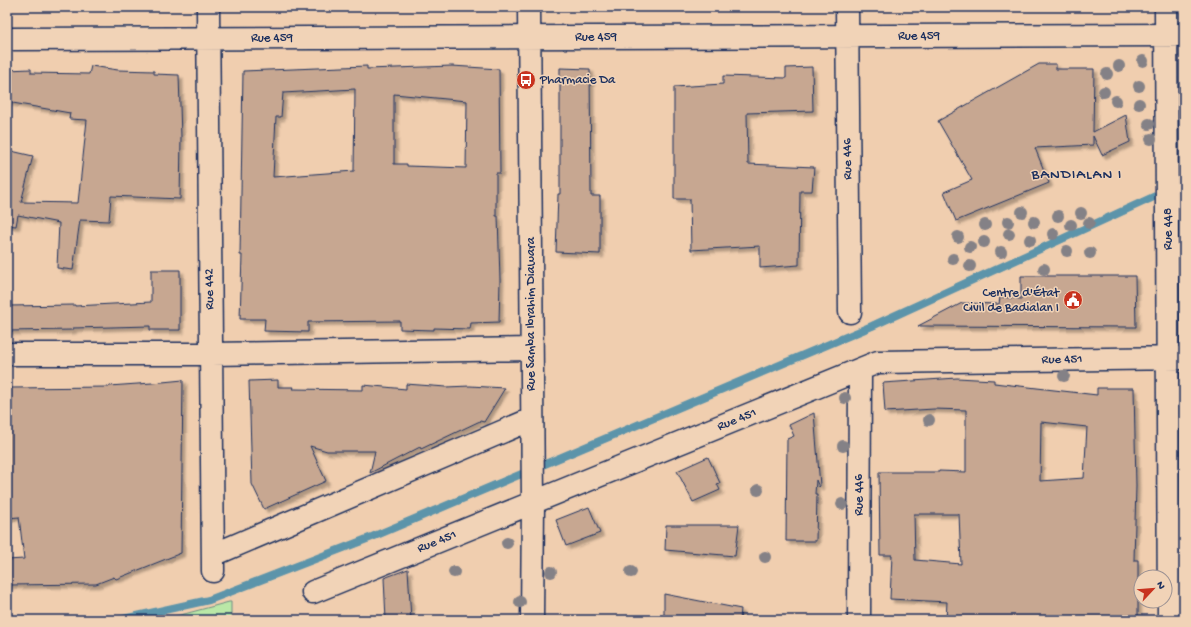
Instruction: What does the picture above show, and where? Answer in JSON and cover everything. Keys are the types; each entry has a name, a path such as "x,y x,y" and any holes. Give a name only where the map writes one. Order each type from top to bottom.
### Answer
{"street":[{"name":"Rue 442","path":"208,7 213,563 532,419"},
{"name":"Rue Samba Ibrahim Diawara","path":"528,7 533,503 532,620"},
{"name":"Rue 446","path":"847,7 850,312"},
{"name":"Rue 448","path":"1166,7 1175,35 1166,174 1176,358 1169,620"},
{"name":"Rue 459","path":"7,39 1175,35"},
{"path":"7,354 211,354 531,349"},
{"name":"Rue 451","path":"313,592 878,362 1176,358"},
{"name":"Rue 446","path":"859,620 860,370"}],"green space":[{"path":"231,602 231,620 162,620"}],"building":[{"path":"1039,64 1056,64 1056,69 1094,69 1093,132 1126,115 1130,142 1102,155 1093,136 1093,145 1035,148 1049,183 956,221 944,192 972,180 938,121"},
{"path":"91,66 118,70 154,71 154,74 179,75 181,137 180,199 111,196 109,221 80,220 73,270 57,268 59,223 18,215 16,226 7,225 7,150 33,156 21,202 78,203 87,120 69,119 70,113 7,102 7,70 31,69 31,73 89,74"},
{"path":"367,66 367,69 452,66 499,69 500,173 496,173 496,216 498,216 500,280 499,322 471,323 470,329 434,328 434,330 400,329 400,321 308,322 308,332 264,331 265,319 240,319 242,255 240,255 243,71","holes":["355,89 354,171 273,177 276,117 281,117 283,93","394,94 467,101 466,168 407,166 407,164 394,164"]},
{"path":"812,67 813,111 747,113 748,164 814,167 812,191 800,191 799,265 760,268 760,246 691,250 690,199 674,199 674,87 723,84 723,76 786,78 786,68"},
{"path":"560,68 590,69 591,196 600,196 600,254 556,252 558,194 560,194"},
{"path":"151,270 180,270 180,330 150,330 150,326 73,328 73,330 7,331 7,306 75,306 151,302"},
{"path":"1021,276 1135,276 1136,327 918,326 962,303 999,304 1000,297 1021,299"},
{"path":"957,378 994,380 994,383 1097,395 1097,388 1134,388 1136,486 1134,560 1138,560 1138,569 1133,569 1133,609 1138,609 1138,620 946,620 947,602 890,599 892,555 880,555 879,472 966,472 966,410 934,409 885,412 883,383","holes":["1041,422 1087,427 1084,478 1040,481","914,514 959,514 961,564 915,560"]},
{"path":"183,380 181,553 116,579 114,577 96,584 7,585 7,560 24,559 19,517 7,518 7,436 10,388 109,387"},
{"path":"278,380 278,387 294,387 293,389 363,390 363,385 406,389 406,384 446,387 470,386 505,388 484,422 480,421 421,449 420,447 370,473 375,451 327,451 310,446 326,481 264,509 252,484 249,381"},
{"path":"814,413 820,486 819,487 816,480 816,541 786,541 787,439 794,436 789,425"},
{"path":"708,457 720,483 717,484 720,490 693,502 677,471"},
{"path":"589,507 600,533 566,546 556,520"},
{"path":"666,525 739,525 735,556 665,550"},
{"path":"408,569 411,620 386,620 384,578"},
{"path":"664,594 741,609 740,620 664,620"}],"waterway":[{"path":"119,620 209,600 372,537 872,326 1184,183"}],"place":[{"name":"Pharmacie Da","path":"526,80"},
{"name":"Centre d'État Civil de Badialan I","path":"1073,300"}],"district":[{"name":"BANDIALAN I","path":"1077,175"}]}
